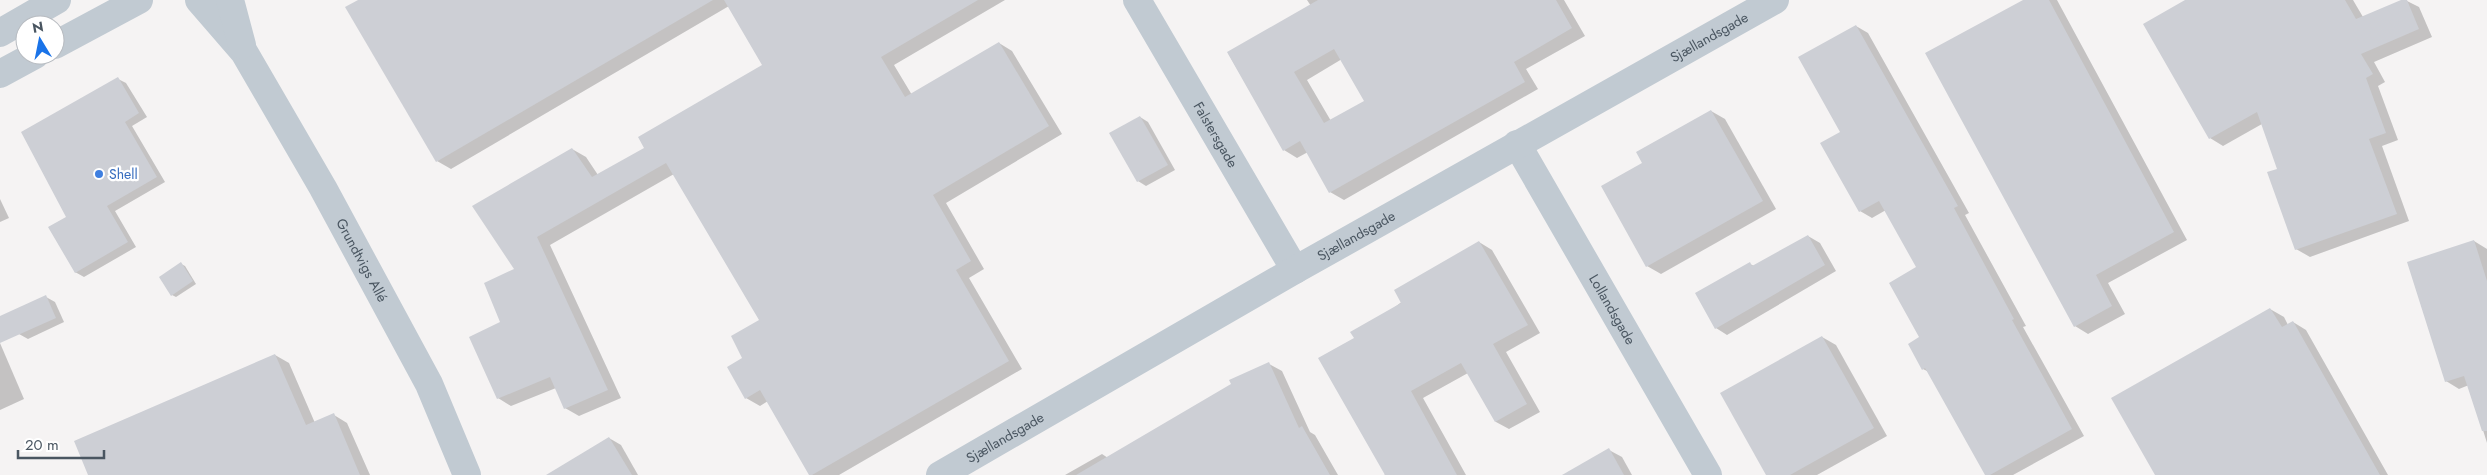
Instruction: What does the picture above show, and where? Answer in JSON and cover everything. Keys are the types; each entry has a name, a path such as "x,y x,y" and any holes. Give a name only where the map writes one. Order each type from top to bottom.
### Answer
{"street":[{"path":"0,34 57,0"},
{"path":"65,19 101,0"},
{"path":"65,39 139,0"},
{"name":"Grundtvigs Allé","path":"199,0 244,52 323,188 429,384 467,475"},
{"name":"Grundtvigs Allé","path":"230,0 244,52"},
{"name":"Falstersgade","path":"1137,0 1295,270"},
{"name":"Sjællandsgade","path":"940,475 1295,270 1775,0"},
{"path":"0,66 15,51"},
{"path":"0,74 17,65"},
{"name":"Lollandsgade","path":"1517,144 1708,475"}],"building":[{"path":"358,0 713,0 436,162 345,7"},
{"path":"724,0 978,0 881,57 905,97 999,42 1049,126 933,195 971,261 956,270 1009,361 812,475 809,475 760,390 745,399 727,367 742,358 731,336 759,320 666,163 537,237 608,390 564,409 550,377 497,399 469,337 500,322 484,283 514,269 472,206 572,148 592,177 644,148 638,137 762,65"},
{"path":"1318,0 1556,0 1572,28 1514,62 1525,82 1329,193 1300,141 1283,151 1227,52","holes":["1334,49 1364,101 1324,123 1294,72"]},
{"path":"2023,0 2049,0 2174,232 2096,275 2112,306 2074,327 1925,53"},
{"path":"2185,0 2345,0 2356,19 2401,0 2407,0 2419,29 2361,54 2373,74 2366,78 2386,133 2369,139 2397,214 2295,250 2267,172 2277,169 2257,112 2209,139 2143,24"},
{"path":"1856,25 1958,206 1954,208 2014,319 2012,320 2072,429 1990,475 1985,475 1925,368 1922,370 1908,344 1919,337 1889,283 1916,267 1879,201 1859,212 1820,143 1840,132 1798,57"},
{"path":"118,77 139,113 125,122 157,177 107,206 128,242 75,273 48,227 66,217 21,132"},
{"path":"1711,110 1763,201 1646,267 1601,186 1642,163 1636,152"},
{"path":"1140,116 1168,165 1137,182 1109,133"},
{"path":"1808,235 1825,265 1715,329 1695,293 1750,262 1752,266"},
{"path":"2474,240 2487,281 2487,431 2482,431 2464,376 2445,382 2407,262"},
{"path":"1479,241 1528,325 1493,344 1527,404 1495,422 1461,363 1411,391 1457,475 1385,475 1318,358 1354,338 1350,332 1401,303 1394,290"},
{"path":"181,262 193,281 171,296 159,277"},
{"path":"46,295 56,318 0,343 0,316"},
{"path":"2270,308 2282,327 2293,321 2380,475 2155,475 2111,398"},
{"path":"1822,336 1874,428 1790,475 1766,475 1720,393"},
{"path":"275,354 306,425 334,413 360,475 88,475 74,441"},
{"path":"1269,362 1299,428 1302,426 1330,475 1076,475 1231,384 1229,380"},
{"path":"609,437 632,475 546,475"},
{"path":"1609,448 1624,475 1562,475"}],"place":[{"name":"Shell","path":"99,174"}]}
